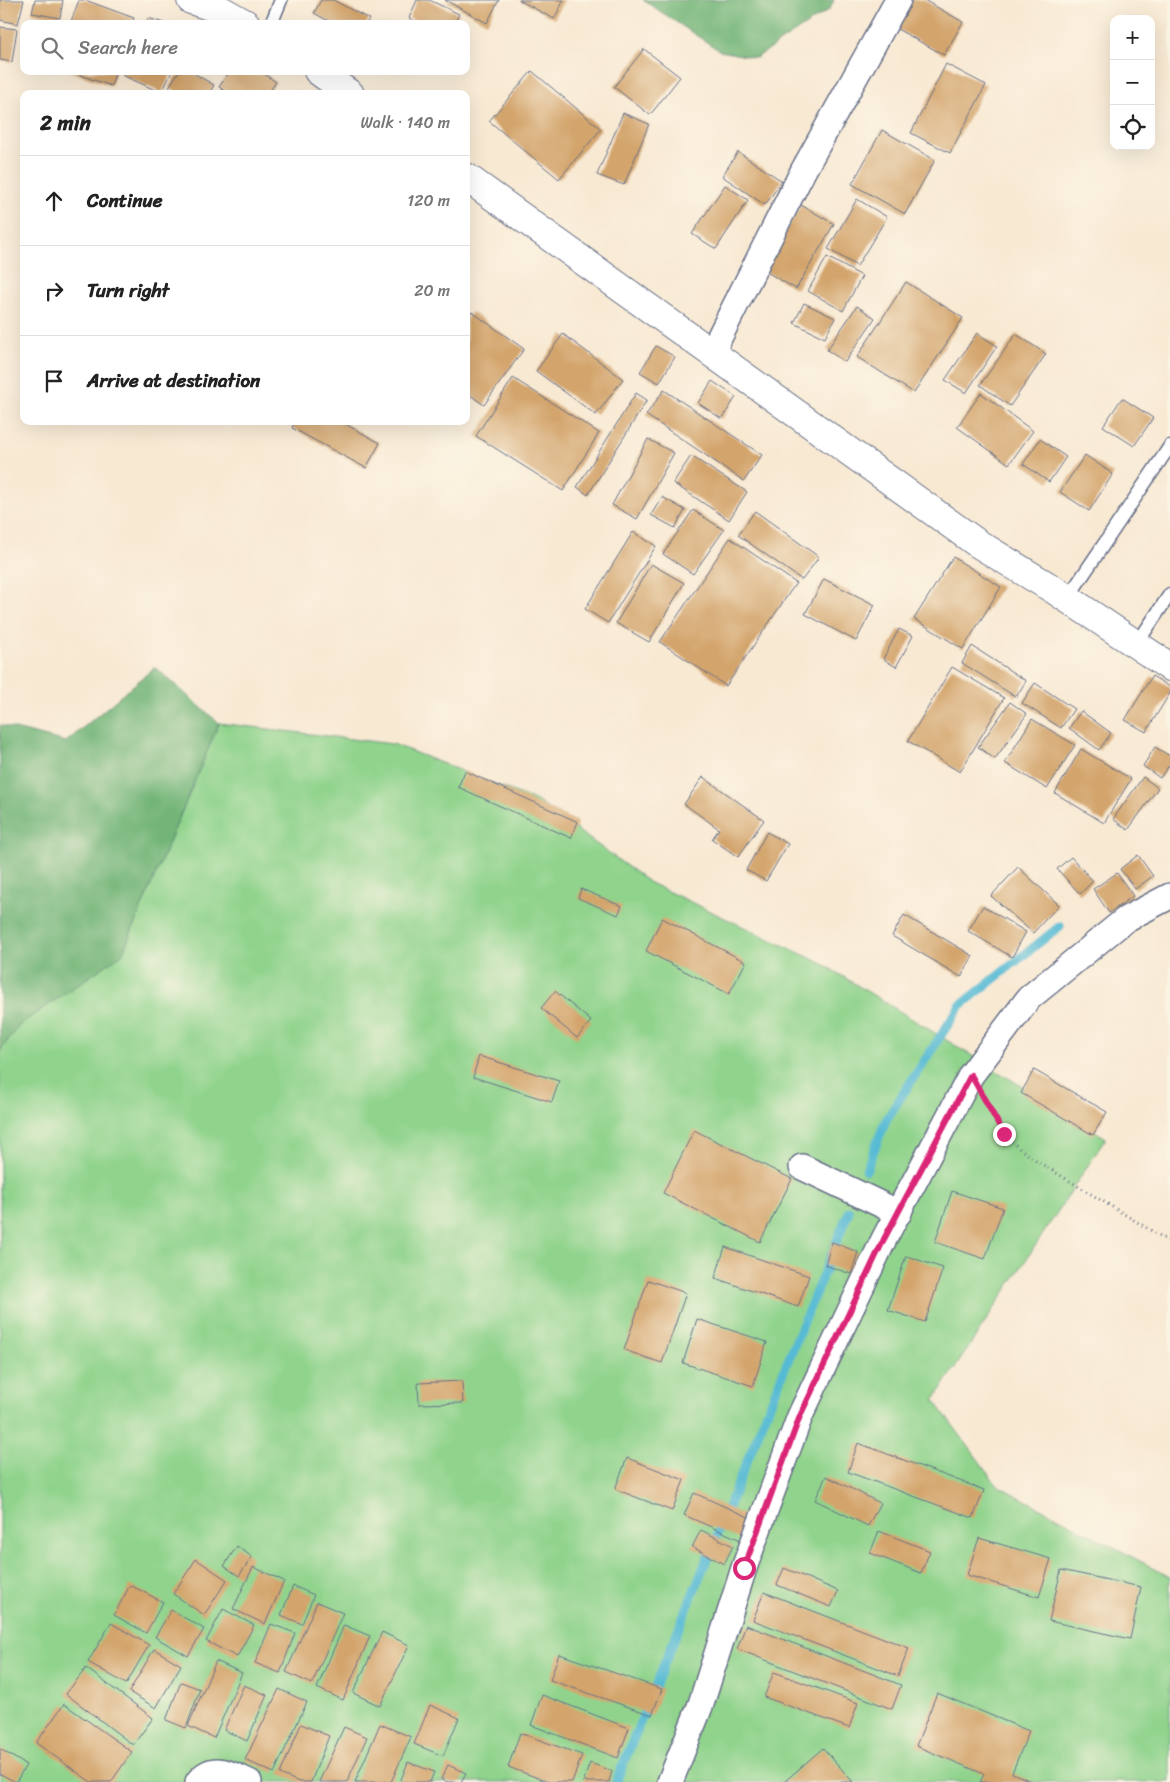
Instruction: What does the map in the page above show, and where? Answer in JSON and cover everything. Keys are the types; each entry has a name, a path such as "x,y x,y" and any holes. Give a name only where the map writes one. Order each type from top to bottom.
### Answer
{"highway":[{"path":"191,0 221,10 239,20"},
{"path":"324,75 344,90"},
{"path":"470,180 977,543 1067,599 1170,667"}],"street":[{"path":"712,352 803,171 898,0"},
{"path":"670,1782 701,1704 744,1568 800,1416 884,1239 971,1075 1029,998 1126,919 1170,896"},
{"path":"802,1167 899,1212"},
{"path":"198,1782 211,1772 220,1770 249,1782"}],"lane":[{"path":"272,20 281,0"},
{"path":"1067,599 1170,446"},
{"path":"1136,645 1170,594"}],"path":[{"path":"971,1075 1004,1134 1020,1149 1170,1242"}],"green space":[{"path":"643,0 834,0 830,9 756,58 720,51"},
{"path":"155,667 219,723 122,954 19,1025 0,1051 0,725 66,742"},
{"path":"219,723 393,744 537,801 650,883 821,963 1106,1138 934,1400 997,1485 1170,1577 1170,1782 0,1782 0,1051 19,1025 122,954"}],"building":[{"path":"0,0 24,0 18,24 0,20"},
{"path":"35,0 63,0 60,18 32,13"},
{"path":"79,0 85,0 134,18 133,20 72,20"},
{"path":"321,0 333,0 369,19 327,20 314,13"},
{"path":"417,0 429,0 459,14 456,20 413,20 409,18"},
{"path":"445,0 499,0 487,23"},
{"path":"519,0 564,0 554,19"},
{"path":"904,0 924,0 963,22 944,55 890,25"},
{"path":"0,27 17,29 12,62 0,60"},
{"path":"644,49 680,77 650,115 614,87"},
{"path":"946,64 986,85 950,153 911,133"},
{"path":"532,71 601,129 559,179 489,121"},
{"path":"80,75 115,75 111,86"},
{"path":"122,75 170,75 163,90 155,90"},
{"path":"176,75 197,75 214,85 211,90 174,90 169,87"},
{"path":"227,75 266,75 276,82 271,90 223,90 219,87"},
{"path":"623,113 649,124 624,185 597,175"},
{"path":"882,130 935,160 905,214 852,184"},
{"path":"738,152 782,181 765,205 722,176"},
{"path":"725,185 748,200 716,249 692,234"},
{"path":"857,199 887,217 857,266 828,249"},
{"path":"801,205 834,224 796,289 763,270"},
{"path":"827,257 862,276 843,311 808,291"},
{"path":"906,282 963,318 914,393 857,357"},
{"path":"804,303 835,318 825,338 794,323"},
{"path":"857,306 875,318 845,362 827,350"},
{"path":"472,312 524,349 484,405 470,395 470,314"},
{"path":"977,333 997,346 966,393 945,380"},
{"path":"563,334 623,379 596,415 536,371"},
{"path":"1016,334 1046,354 1010,406 980,385"},
{"path":"656,346 675,357 659,383 640,372"},
{"path":"513,378 599,433 563,491 476,436"},
{"path":"712,381 736,397 722,419 698,403"},
{"path":"664,390 762,455 744,481 646,415"},
{"path":"636,393 647,400 588,495 577,487"},
{"path":"981,393 1033,431 1009,464 957,427"},
{"path":"1122,398 1153,418 1134,446 1103,426"},
{"path":"293,425 347,425 380,443 366,468 292,428"},
{"path":"648,439 674,453 637,519 612,505"},
{"path":"1040,439 1066,457 1049,482 1023,464"},
{"path":"1085,455 1113,474 1089,511 1060,492"},
{"path":"691,456 747,492 729,520 673,483"},
{"path":"662,497 685,510 675,528 651,515"},
{"path":"693,510 724,530 693,574 663,554"},
{"path":"755,511 819,557 802,580 738,535"},
{"path":"633,532 656,546 608,623 585,609"},
{"path":"730,538 796,583 726,686 660,642"},
{"path":"953,557 1001,587 963,649 914,619"},
{"path":"651,564 684,583 649,642 616,623"},
{"path":"824,579 875,605 856,641 805,614"},
{"path":"899,629 913,636 896,667 883,659"},
{"path":"972,646 1026,681 1016,697 962,663"},
{"path":"952,667 1004,698 960,772 908,741"},
{"path":"1152,676 1170,687 1170,693 1146,732 1125,720"},
{"path":"1035,683 1074,709 1061,728 1022,703"},
{"path":"1010,702 1027,714 995,759 978,747"},
{"path":"1081,711 1111,733 1099,750 1069,728"},
{"path":"1032,719 1075,745 1047,789 1005,763"},
{"path":"1155,747 1170,756 1170,764 1160,778 1143,766"},
{"path":"1081,749 1131,779 1104,823 1055,793"},
{"path":"465,771 578,822 571,838 458,787"},
{"path":"703,777 764,820 738,857 712,839 719,829 684,804"},
{"path":"1143,777 1158,788 1128,830 1113,819"},
{"path":"767,832 788,844 766,881 746,870"},
{"path":"1138,855 1153,876 1135,889 1120,869"},
{"path":"1071,857 1093,881 1080,894 1057,869"},
{"path":"1018,867 1059,905 1033,933 991,896"},
{"path":"1117,873 1133,896 1109,913 1093,889"},
{"path":"581,889 622,906 618,915 578,898"},
{"path":"983,906 1026,932 1012,957 968,931"},
{"path":"904,915 973,956 961,977 892,936"},
{"path":"662,918 746,962 729,994 646,951"},
{"path":"555,991 591,1021 577,1038 541,1008"},
{"path":"479,1056 559,1081 552,1102 473,1077"},
{"path":"1034,1070 1107,1112 1093,1135 1021,1093"},
{"path":"694,1130 792,1179 760,1242 663,1193"},
{"path":"952,1191 1003,1208 985,1259 935,1242"},
{"path":"832,1242 858,1252 851,1274 825,1265"},
{"path":"725,1247 809,1276 798,1307 715,1278"},
{"path":"906,1256 943,1268 925,1322 888,1310"},
{"path":"648,1280 686,1293 662,1363 624,1350"},
{"path":"697,1319 767,1342 753,1386 683,1363"},
{"path":"462,1381 463,1403 419,1404 418,1383"},
{"path":"858,1443 984,1490 973,1518 848,1472"},
{"path":"627,1458 684,1480 672,1511 615,1489"},
{"path":"826,1476 880,1503 868,1526 815,1500"},
{"path":"694,1493 753,1519 743,1541 684,1515"},
{"path":"701,1530 733,1546 724,1564 692,1547"},
{"path":"879,1531 930,1551 921,1573 870,1553"},
{"path":"979,1538 1051,1559 1039,1597 967,1575"},
{"path":"237,1546 252,1557 239,1576 224,1566"},
{"path":"196,1559 227,1580 204,1615 173,1594"},
{"path":"253,1567 284,1581 265,1624 233,1609"},
{"path":"784,1568 838,1591 831,1607 777,1585"},
{"path":"1061,1570 1141,1587 1130,1639 1049,1621"},
{"path":"130,1585 163,1602 146,1633 114,1615"},
{"path":"293,1586 314,1595 302,1624 281,1615"},
{"path":"764,1592 909,1648 898,1676 753,1620"},
{"path":"317,1602 343,1613 312,1684 286,1672"},
{"path":"223,1609 254,1625 237,1657 206,1641"},
{"path":"171,1610 204,1629 188,1656 155,1637"},
{"path":"111,1623 149,1645 126,1684 88,1662"},
{"path":"271,1624 295,1633 280,1673 255,1663"},
{"path":"344,1625 370,1636 343,1700 317,1688"},
{"path":"746,1625 901,1685 892,1709 737,1649"},
{"path":"382,1632 409,1645 380,1706 353,1693"},
{"path":"154,1649 181,1665 156,1708 129,1692"},
{"path":"559,1654 662,1689 652,1715 550,1680"},
{"path":"216,1661 242,1673 214,1738 188,1726"},
{"path":"86,1668 153,1718 133,1745 66,1694"},
{"path":"774,1672 858,1703 849,1728 764,1697"},
{"path":"181,1682 200,1689 186,1728 166,1720"},
{"path":"244,1685 267,1695 247,1741 224,1730"},
{"path":"279,1689 307,1702 274,1773 245,1760"},
{"path":"937,1693 1029,1731 1012,1773 1033,1782 980,1782 984,1774 916,1746"},
{"path":"542,1695 629,1728 618,1758 531,1725"},
{"path":"64,1704 132,1752 111,1782 91,1782 36,1743"},
{"path":"430,1705 459,1718 443,1756 414,1744"},
{"path":"301,1724 329,1736 311,1782 299,1782 280,1774"},
{"path":"380,1724 411,1737 391,1782 355,1782"},
{"path":"344,1727 367,1737 347,1782 319,1782"},
{"path":"520,1733 582,1755 572,1782 549,1782 508,1767"},
{"path":"823,1748 853,1782 784,1782"},
{"path":"0,1749 26,1765 16,1782 0,1774"},
{"path":"408,1762 434,1772 430,1782 400,1782"},
{"path":"590,1763 612,1771 609,1782 583,1782"},
{"path":"448,1765 466,1773 461,1782 447,1782 441,1779"}],"waterway":[{"path":"866,1170 886,1120 960,1006 1060,926"},
{"path":"616,1782 849,1211"}],"route":[{"path":"744,1568 800,1416 884,1239 971,1075 1004,1134"}]}
